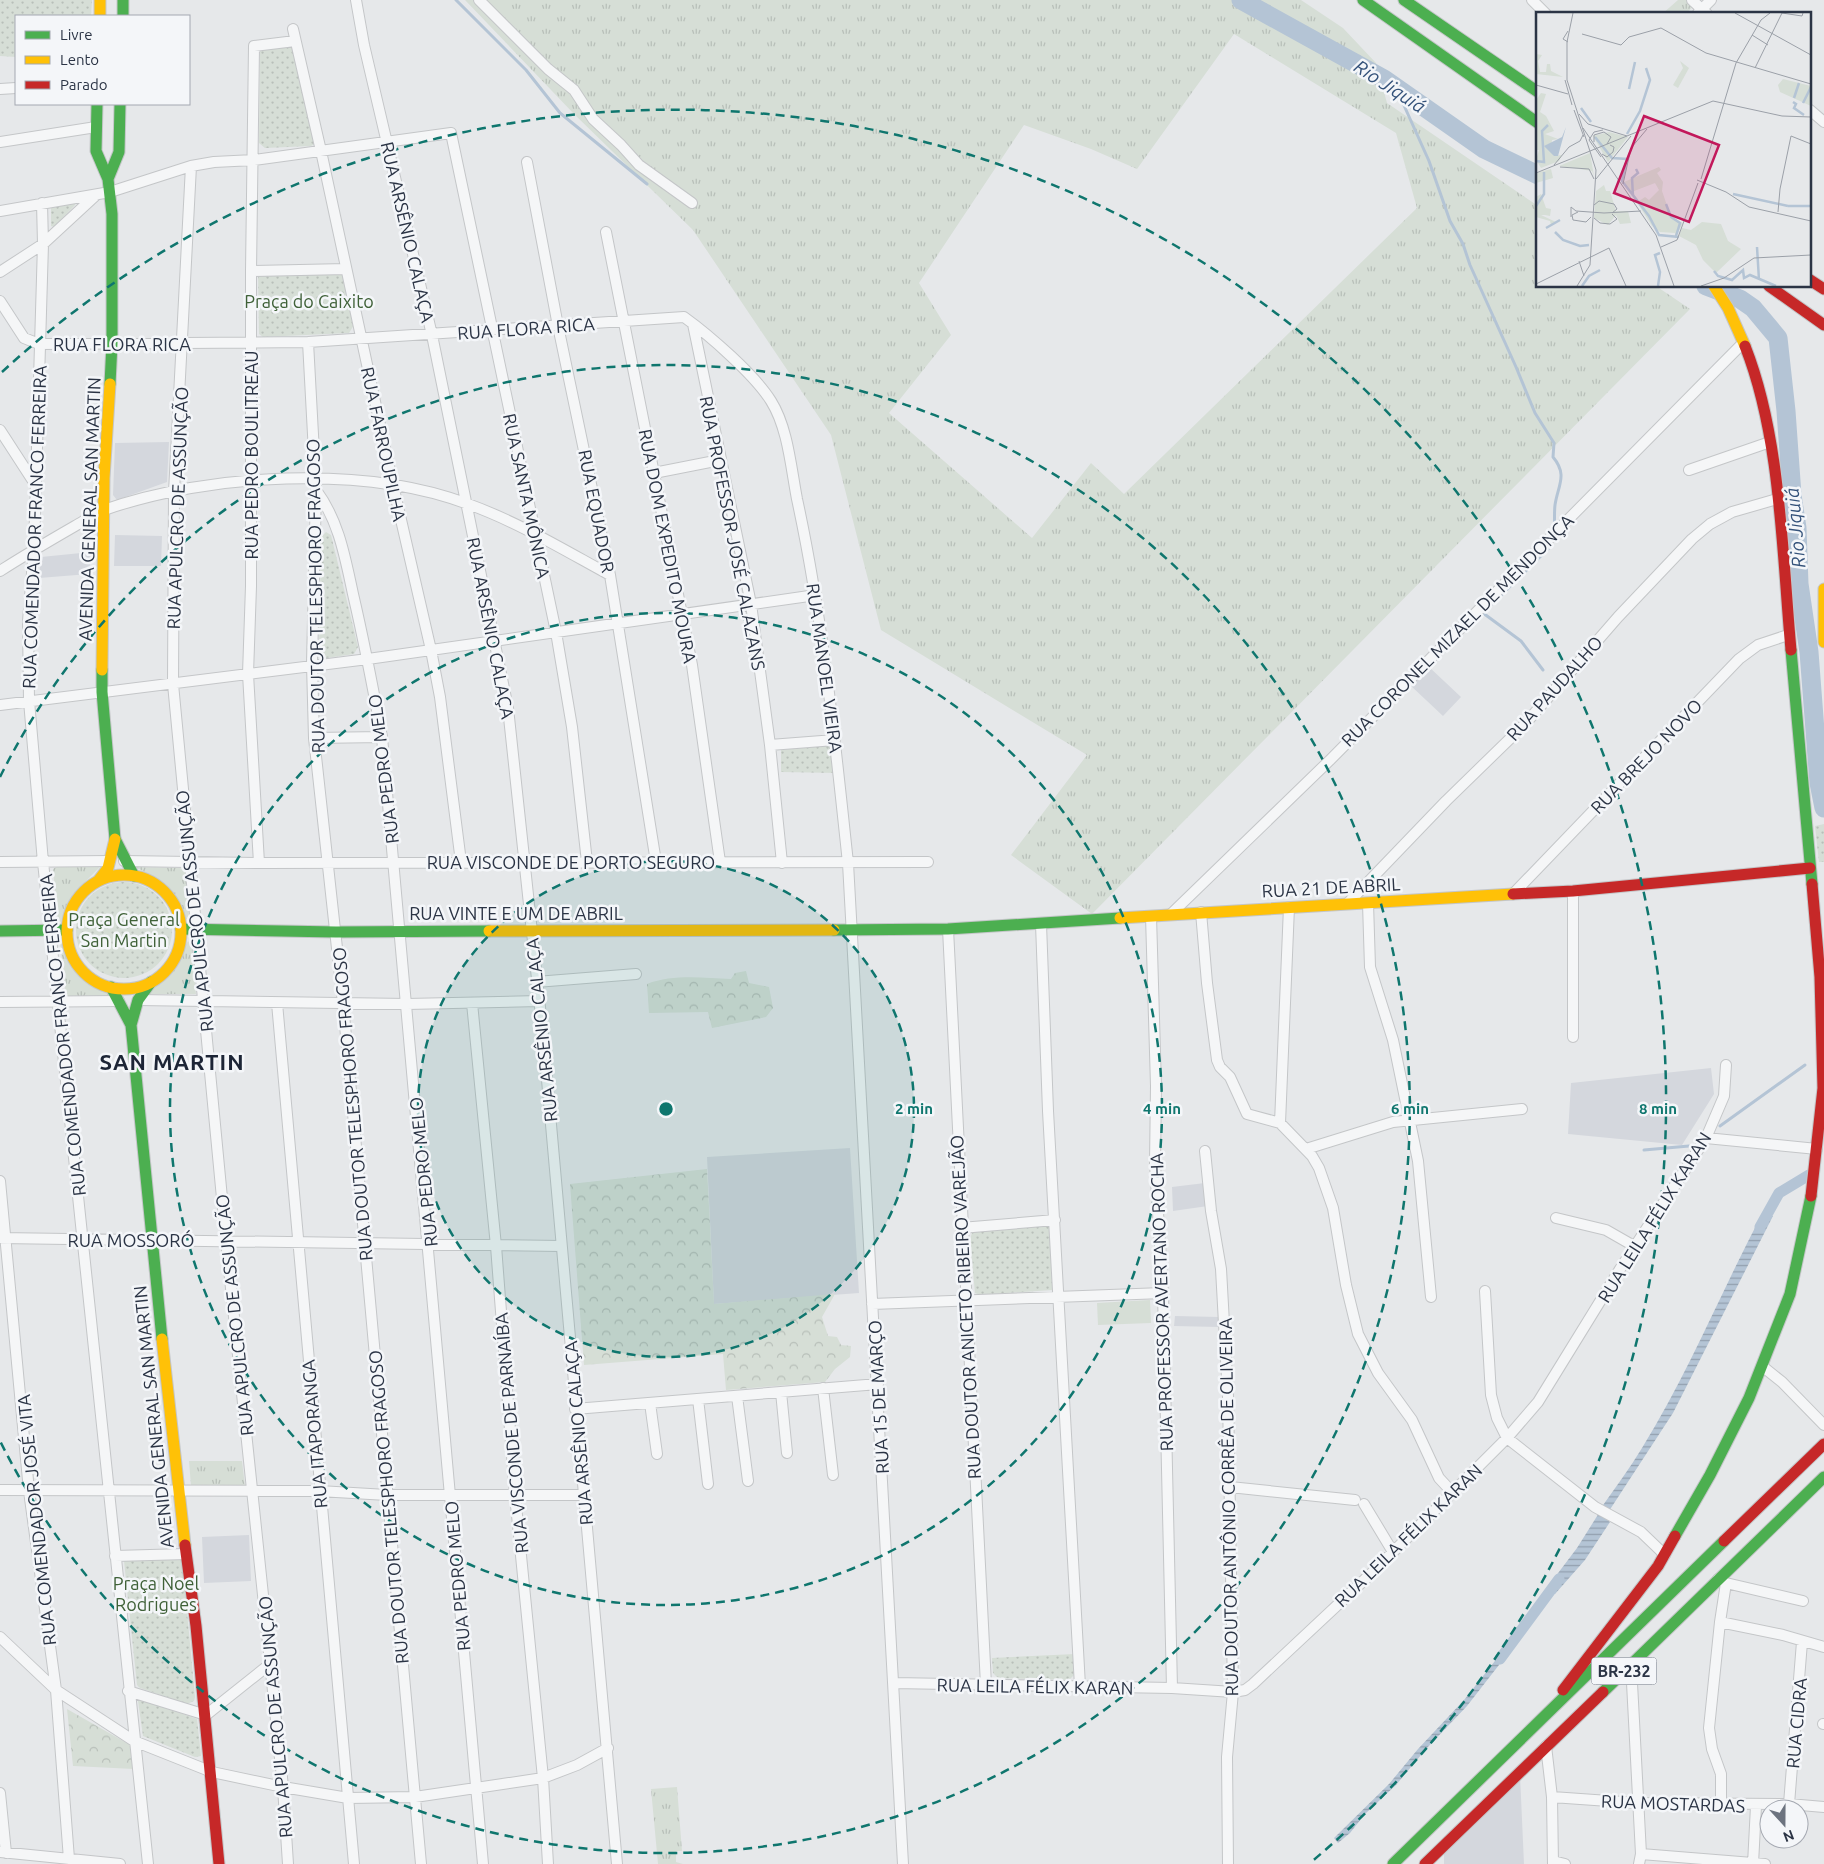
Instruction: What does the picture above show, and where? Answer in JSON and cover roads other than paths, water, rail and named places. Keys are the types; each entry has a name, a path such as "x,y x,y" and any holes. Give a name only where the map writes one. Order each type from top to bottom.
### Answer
{"main road":[{"path":"100,0 100,15"},
{"path":"122,15 123,0"},
{"path":"1363,0 1536,122"},
{"path":"1404,0 1536,91"},
{"name":"AVENIDA GENERAL SAN MARTIN","path":"97,105 98,160 108,179 110,192 112,343 103,511 102,692 115,840 124,861 134,876"},
{"path":"108,179 119,152 120,105"},
{"path":"1812,281 1824,289"},
{"path":"1542,1717 1665,1555 1715,1466 1750,1398 1790,1294 1813,1189 1823,1088 1820,977 1770,442 1764,403 1754,367 1731,315 1715,288"},
{"path":"1772,288 1824,325"},
{"path":"1824,589 1824,642"},
{"name":"AVENIDA GENERAL SAN MARTIN","path":"98,882 105,873 110,861 115,840"},
{"name":"RUA 21 DE ABRIL","path":"852,930 948,929 1041,924 1201,912 1573,891 1810,868"},
{"path":"115,876 134,876 157,886 167,894 174,905 181,929 176,954 161,974 151,982 132,988 111,987 88,976 79,967 72,956 67,930 74,905 81,894 98,882 115,876"},
{"name":"RUA VINTE E UM DE ABRIL","path":"181,929 336,932 852,930"},
{"path":"0,931 67,930"},
{"name":"AVENIDA GENERAL SAN MARTIN","path":"151,982 138,1000 131,1025 151,1240 178,1490 212,1772 219,1864"},
{"name":"AVENIDA GENERAL SAN MARTIN","path":"111,987 131,1025"},
{"path":"1392,1864 1824,1444"},
{"name":"BR-232","path":"1425,1864 1631,1664 1722,1581 1824,1477"}],"street":[{"name":"RUA ARSÊNIO CALAÇA","path":"356,0 386,141 432,335 468,504 508,708 526,862 530,930 539,1002 617,1864"},
{"path":"479,0 548,69 574,90 593,119 639,165 692,203"},
{"path":"1532,0 1544,12"},
{"path":"1692,0 1702,12 1711,0"},
{"name":"RUA FARROUPILHA","path":"293,29 431,650 440,698 461,862"},
{"name":"RUA PEDRO BOULITREAU","path":"260,863 248,674 251,586 251,271 254,160 254,46 295,41"},
{"path":"0,89 15,88"},
{"path":"1812,112 1824,122"},
{"path":"0,142 96,127"},
{"name":"RUA SANTA MÔNICA","path":"386,141 451,133 556,632 572,727 587,862"},
{"path":"0,211 110,192 191,166 214,162 254,160 386,141"},
{"name":"RUA EQUADOR","path":"527,162 558,326 619,623 656,862"},
{"name":"RUA APULCRO DE ASSUNÇÃO","path":"191,166 174,492 173,684 226,1240 283,1787 288,1864"},
{"path":"0,272 43,244 95,195"},
{"name":"RUA COMENDADOR FRANCO FERREIRA","path":"42,203 43,244 34,549 28,621 29,701 50,931 84,1240 128,1691 148,1864"},
{"name":"RUA DOM EXPEDITO MOURA","path":"606,232 611,267 624,321 692,665 720,862"},
{"path":"251,271 346,269"},
{"path":"0,301 24,338 39,344"},
{"name":"RUA FLORA RICA","path":"39,344 251,344 308,342 492,331 684,316"},
{"name":"RUA MANOEL VIEIRA","path":"684,316 760,385 776,409 787,447 816,595 835,740 848,863 852,930"},
{"name":"RUA PROFESSOR JOSÉ CALAZANS","path":"693,324 750,604 770,745 782,863"},
{"name":"RUA DOUTOR TELESPHORO FRAGOSO","path":"308,342 316,478 312,664 314,738 343,1003 421,1864"},
{"name":"RUA CORONEL MIZAEL DE MENDONÇA","path":"1170,915 1330,760 1743,343"},
{"path":"0,430 35,485"},
{"path":"1689,470 1770,442"},
{"path":"654,473 720,460"},
{"path":"2,566 103,511 174,492 250,481 316,478 393,485 468,504 534,533 610,575"},
{"name":"RUA PEDRO MELO","path":"316,490 330,511 336,525 368,659 382,736 399,932 431,1245 450,1495 483,1864"},
{"name":"RUA PAUDALHO","path":"1348,903 1446,801 1525,724 1618,617 1692,539 1710,524 1732,512 1776,499"},
{"path":"0,705 173,684 312,664 368,659 816,595"},
{"name":"RUA BREJO NOVO","path":"1514,893 1739,659 1758,645 1788,635"},
{"path":"314,738 382,736"},
{"path":"770,745 835,740"},
{"path":"0,862 110,861"},
{"name":"RUA VISCONDE DE PORTO SEGURO","path":"124,861 260,863 928,862"},
{"path":"1573,891 1573,1036"},
{"path":"1368,903 1370,967 1393,1040 1421,1178 1421,1209 1432,1297"},
{"path":"1280,1123 1289,907"},
{"path":"1201,912 1207,983 1219,1065 1230,1077 1247,1114 1280,1123 1306,1149 1319,1168 1333,1208 1346,1285 1358,1334 1378,1374 1412,1420 1439,1478 1452,1492"},
{"name":"RUA PROFESSOR AVERTANO ROCHA","path":"1151,916 1156,1086 1155,1164 1163,1293 1172,1688"},
{"path":"1041,924 1071,1560 1080,1686"},
{"name":"RUA DOUTOR ANICETO RIBEIRO VAREJÃO","path":"948,929 961,1228 986,1685"},
{"name":"RUA 15 DE MARÇO","path":"852,930 904,1864"},
{"path":"536,982 636,974"},
{"path":"138,1000 407,1004 539,1002"},
{"path":"0,1002 119,1001"},
{"name":"RUA ITAPORANGA","path":"277,1003 319,1491 354,1864"},
{"name":"RUA VISCONDE DE PARNAÍBA","path":"472,1003 496,1246 515,1496 543,1778 548,1864"},
{"name":"RUA LEILA FÉLIX KARAN","path":"894,1683 1172,1688 1234,1692 1245,1690 1393,1552 1508,1438 1540,1398 1634,1246 1706,1138 1724,1096 1726,1065"},
{"path":"1306,1149 1382,1125 1409,1120 1522,1109"},
{"path":"1706,1138 1817,1149"},
{"name":"RUA DOUTOR ANTÔNIO CORRÊA DE OLIVEIRA","path":"1205,1151 1211,1211 1222,1269 1230,1487 1234,1692 1227,1757 1228,1864"},
{"name":"RUA COMENDADOR JOSÉ VITA","path":"0,1181 29,1491 56,1690 69,1859"},
{"path":"1556,1218 1606,1230 1634,1246"},
{"path":"961,1228 1055,1220"},
{"name":"RUA MOSSORÓ","path":"4,1238 561,1246"},
{"path":"1485,1291 1491,1395 1497,1418 1508,1438 1595,1507 1641,1532 1665,1555"},
{"path":"872,1304 1163,1293"},
{"path":"1762,1366 1782,1382 1824,1425"},
{"path":"575,1409 878,1384"},
{"path":"823,1388 833,1475"},
{"path":"781,1392 788,1453"},
{"path":"737,1396 748,1481"},
{"path":"698,1399 708,1484"},
{"path":"650,1403 657,1454"},
{"path":"1230,1487 1360,1502 1393,1552"},
{"path":"0,1490 252,1490 387,1495 583,1495"},
{"path":"115,1556 186,1554"},
{"path":"1721,1804 1721,1774 1712,1749 1709,1728 1720,1622 1722,1581 1803,1601"},
{"path":"1720,1622 1824,1648"},
{"path":"0,1637 56,1690 134,1741 212,1772 283,1787 348,1798 415,1797 543,1778 578,1765 608,1748"},
{"name":"RUA CIDRA","path":"1789,1799 1802,1642"},
{"path":"128,1691 206,1715 270,1664"},
{"path":"1631,1664 1640,1859 1766,1864"},
{"path":"1546,1746 1552,1796 1553,1863 1565,1864"},
{"path":"0,1793 3,1853 120,1864"},
{"name":"RUA MOSTARDAS","path":"1552,1796 1637,1803 1759,1806"},
{"path":"1753,1863 1756,1806"},
{"name":"RUA MOSTARDAS","path":"1809,1806 1824,1807"},
{"path":"1439,1850 1439,1864"}],"water":[{"path":"1762,1214 1773,1216 1673,1413 1609,1511 1601,1508 1659,1420"},
{"path":"1599,1513 1610,1522 1585,1560 1555,1594 1546,1589 1577,1548"},
{"path":"1506,1647 1513,1647 1467,1706 1426,1749 1396,1785 1338,1843 1334,1838 1389,1784 1418,1749 1464,1700"}],"waterway":[{"path":"456,0 526,70 560,113 647,184"},
{"name":"Rio Jiquiá","path":"1241,0 1384,79 1484,149 1536,174"},
{"path":"1384,79 1393,96 1402,101 1429,161 1450,221 1463,244 1470,265 1535,413 1554,443 1553,457 1558,463 1561,475 1555,505 1554,529"},
{"name":"Rio Jiquiá","path":"1711,288 1740,299 1753,308 1778,338 1792,495 1797,528 1799,584 1809,652 1819,783 1824,808"},
{"path":"1543,670 1521,641 1483,613 1549,548 1550,542"},
{"path":"1720,1126 1805,1065"},
{"path":"1644,1150 1689,1146"},
{"path":"1760,1227 1779,1193 1809,1175"},
{"path":"1500,1659 1559,1579"}],"district":[{"name":"SAN MARTIN","path":"172,1061"}],"park label":[{"name":"Praça do Caixito","path":"309,301"},
{"name":"Praça General San Martin","path":"124,930"},
{"name":"Praça Noel Rodrigues","path":"156,1594"}]}
